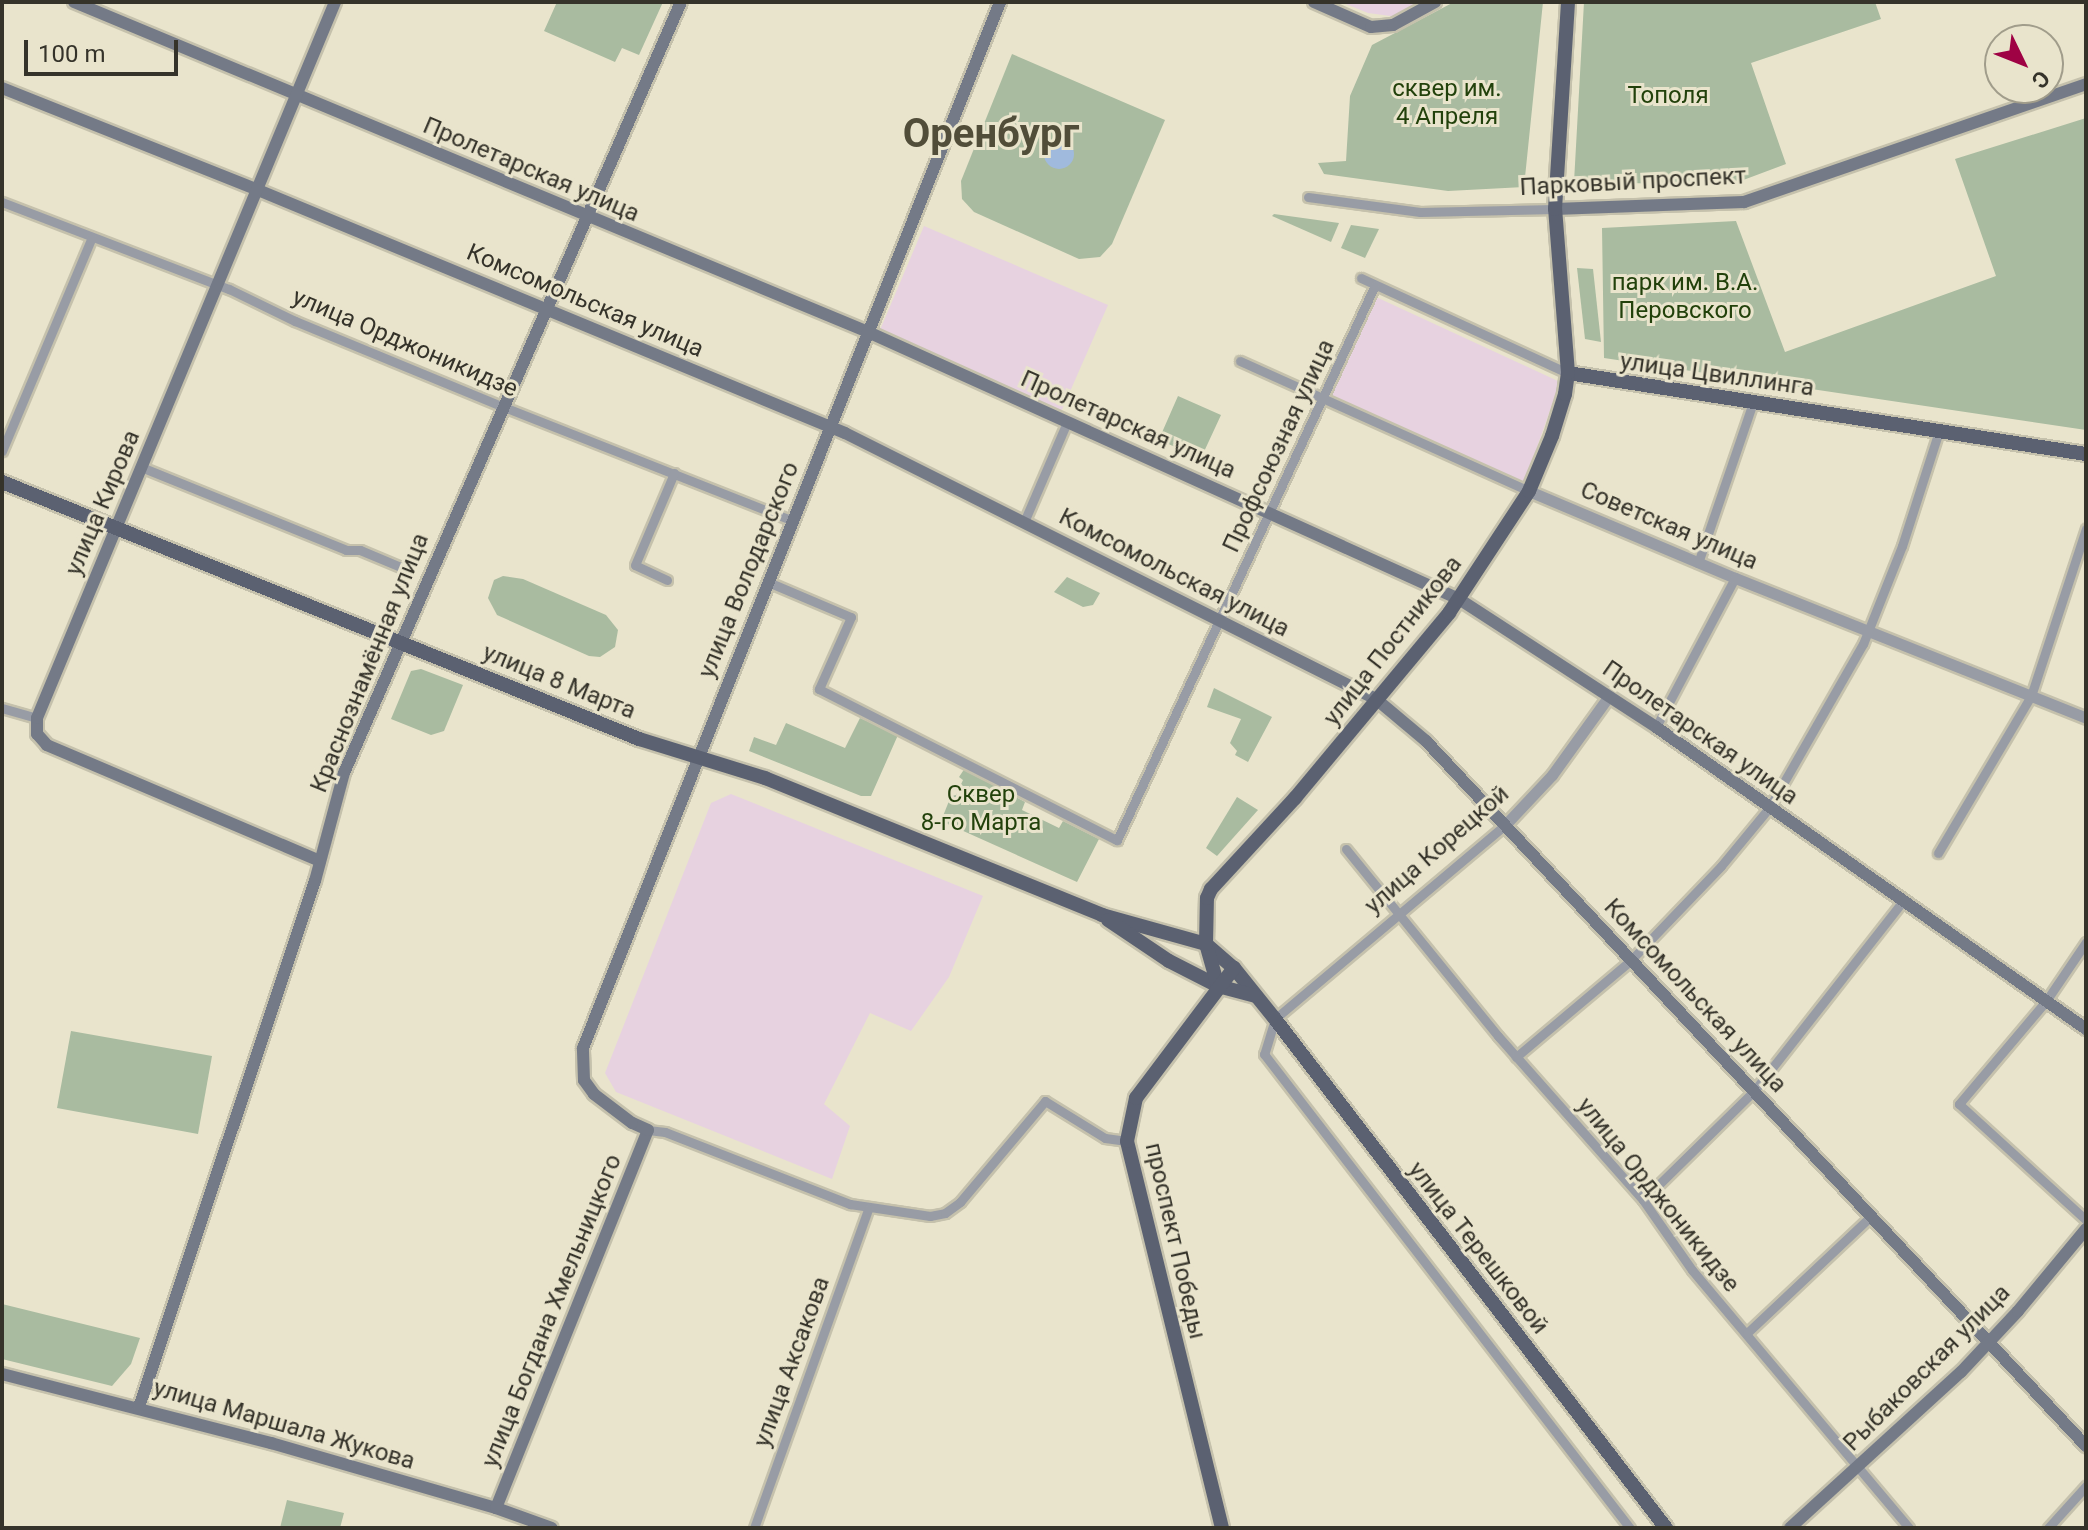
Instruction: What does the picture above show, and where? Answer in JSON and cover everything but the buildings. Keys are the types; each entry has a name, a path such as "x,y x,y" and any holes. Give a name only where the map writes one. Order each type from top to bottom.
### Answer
{"main road":[{"name":"Пролетарская улица","path":"74,2 868,332 1459,599 1656,727 2086,1029"},
{"name":"улица Кирова","path":"37,718 335,2"},
{"name":"Краснознамённая улица","path":"139,1407 320,861 344,773 681,2"},
{"name":"улица Володарского","path":"648,1130 632,1123 594,1094 584,1080 583,1048 1000,2"},
{"path":"1314,2 1371,27 1393,25 1435,2"},
{"name":"улица Постникова","path":"1206,944 1207,898 1211,889 1295,798 1459,599 1529,491 1552,436 1568,373 1555,209 1568,2"},
{"name":"Парковый проспект","path":"1555,209 1744,202 2086,84"},
{"name":"Комсомольская улица","path":"2,88 258,190 829,427 1376,699 1426,741 2086,1446"},
{"name":"улица Цвиллинга","path":"1568,373 2086,454"},
{"name":"улица 8 Марта","path":"2,482 639,739 700,755 919,838 1102,915 1206,944"},
{"path":"37,718 37,734 47,745 320,861"},
{"name":"улица 8 Марта","path":"1102,915 1129,936 1218,986"},
{"path":"1206,944 1218,986 1256,996"},
{"name":"улица Терешковой","path":"1206,944 1234,968 1275,1019 1666,1528"},
{"name":"проспект Победы","path":"1222,1528 1127,1141 1136,1098 1234,968"},
{"name":"улица Богдана Хмельницкого","path":"496,1508 648,1130"},
{"name":"Рыбаковская улица","path":"1790,1528 1990,1342 2086,1229"},
{"name":"улица Маршала Жукова","path":"2,1374 139,1407 496,1508 552,1528"}],"street":[{"name":"Парковый проспект","path":"1308,197 1420,212 1555,209"},
{"name":"улица Орджоникидзе","path":"2,202 217,285 295,321 504,407 793,521"},
{"path":"2,451 92,237"},
{"name":"улица Цвиллинга","path":"1361,278 1568,373"},
{"name":"Профсоюзная улица","path":"768,582 851,617 819,689 1117,840 1375,285"},
{"name":"Советская улица","path":"1240,361 1698,563 2086,718"},
{"path":"1698,563 1753,402"},
{"path":"1024,522 1067,422"},
{"path":"1516,1057 1631,960 1702,887 1769,808 1869,632 1902,546 1939,431"},
{"path":"141,467 346,550 360,550 403,568"},
{"path":"667,580 635,565 674,473"},
{"path":"1938,853 2031,696 2086,529"},
{"path":"1656,727 1735,578"},
{"name":"улица Корецкой","path":"1275,1019 1505,825 1552,775 1609,696"},
{"path":"2,708 37,718"},
{"name":"улица Орджоникидзе","path":"1346,849 1516,1057 1643,1200 1692,1270 1909,1528"},
{"path":"1643,1200 1754,1091 1903,901"},
{"path":"2086,942 2046,1001 1959,1104 2086,1220"},
{"path":"1275,1019 1264,1054 1630,1528"},
{"path":"648,1130 665,1132 868,1209 930,1216 945,1213 960,1202 1045,1101 1105,1138 1127,1141"},
{"name":"улица Аксакова","path":"754,1528 868,1209"},
{"path":"1747,1333 1870,1217"},
{"path":"2048,1528 2086,1486"}],"shaded area":[{"path":"1341,2 1422,2 1398,17 1368,13"},
{"path":"924,226 1108,305 1061,412 880,330"},
{"path":"1376,297 1560,382 1524,484 1330,395"},
{"path":"731,794 983,896 949,977 911,1031 870,1013 824,1104 850,1126 832,1179 616,1092 605,1073 711,803"}],"green space":[{"path":"557,2 663,2 639,55 622,48 615,62 544,31"},
{"name":"сквер им. 4 Апреля","path":"1454,2 1543,2 1524,187 1448,191 1324,174 1318,163 1346,161 1350,96 1372,45"},
{"name":"Тополя","path":"1584,2 1875,2 1881,19 1751,63 1786,164 1730,185 1574,182"},
{"path":"1012,54 1165,120 1112,244 1100,257 1079,259 974,212 962,199 961,181"},
{"name":"парк им. В.А. Перовского","path":"2086,118 2086,430 1604,358 1602,228 1736,221 1785,352 1996,276 1955,159"},
{"path":"1272,216 1339,223 1331,242"},
{"path":"1351,225 1379,229 1365,258 1341,248"},
{"path":"1577,268 1593,269 1601,342 1585,339"},
{"path":"1178,396 1221,415 1202,456 1214,465 1149,435 1160,437"},
{"path":"503,576 523,579 606,615 618,630 615,647 600,657 589,656 497,615 488,598 494,580"},
{"path":"1067,577 1100,593 1093,605 1083,607 1054,592"},
{"path":"421,669 463,685 444,731 431,735 391,719 411,671"},
{"path":"1214,688 1272,717 1248,762 1235,755 1237,751 1230,743 1241,719 1207,707"},
{"path":"860,718 898,735 871,796 861,796 749,751 754,737 776,745 786,723 845,748"},
{"name":"Сквер 8-го Марта","path":"965,768 1025,802 1022,810 1059,828 1063,821 1099,839 1077,882 941,821 951,796 956,795 963,780 959,777"},
{"path":"1237,797 1258,810 1217,856 1206,848"},
{"path":"71,1031 212,1056 198,1134 57,1108"},
{"path":"2,1304 140,1338 131,1364 112,1386 2,1359"},
{"path":"287,1500 344,1513 340,1528 280,1528"}],"water":[{"path":"1059,139 1070,143 1074,154 1070,165 1059,169 1048,165 1044,154 1048,143"}],"district":[{"name":"Оренбург","path":"991,134"}]}
